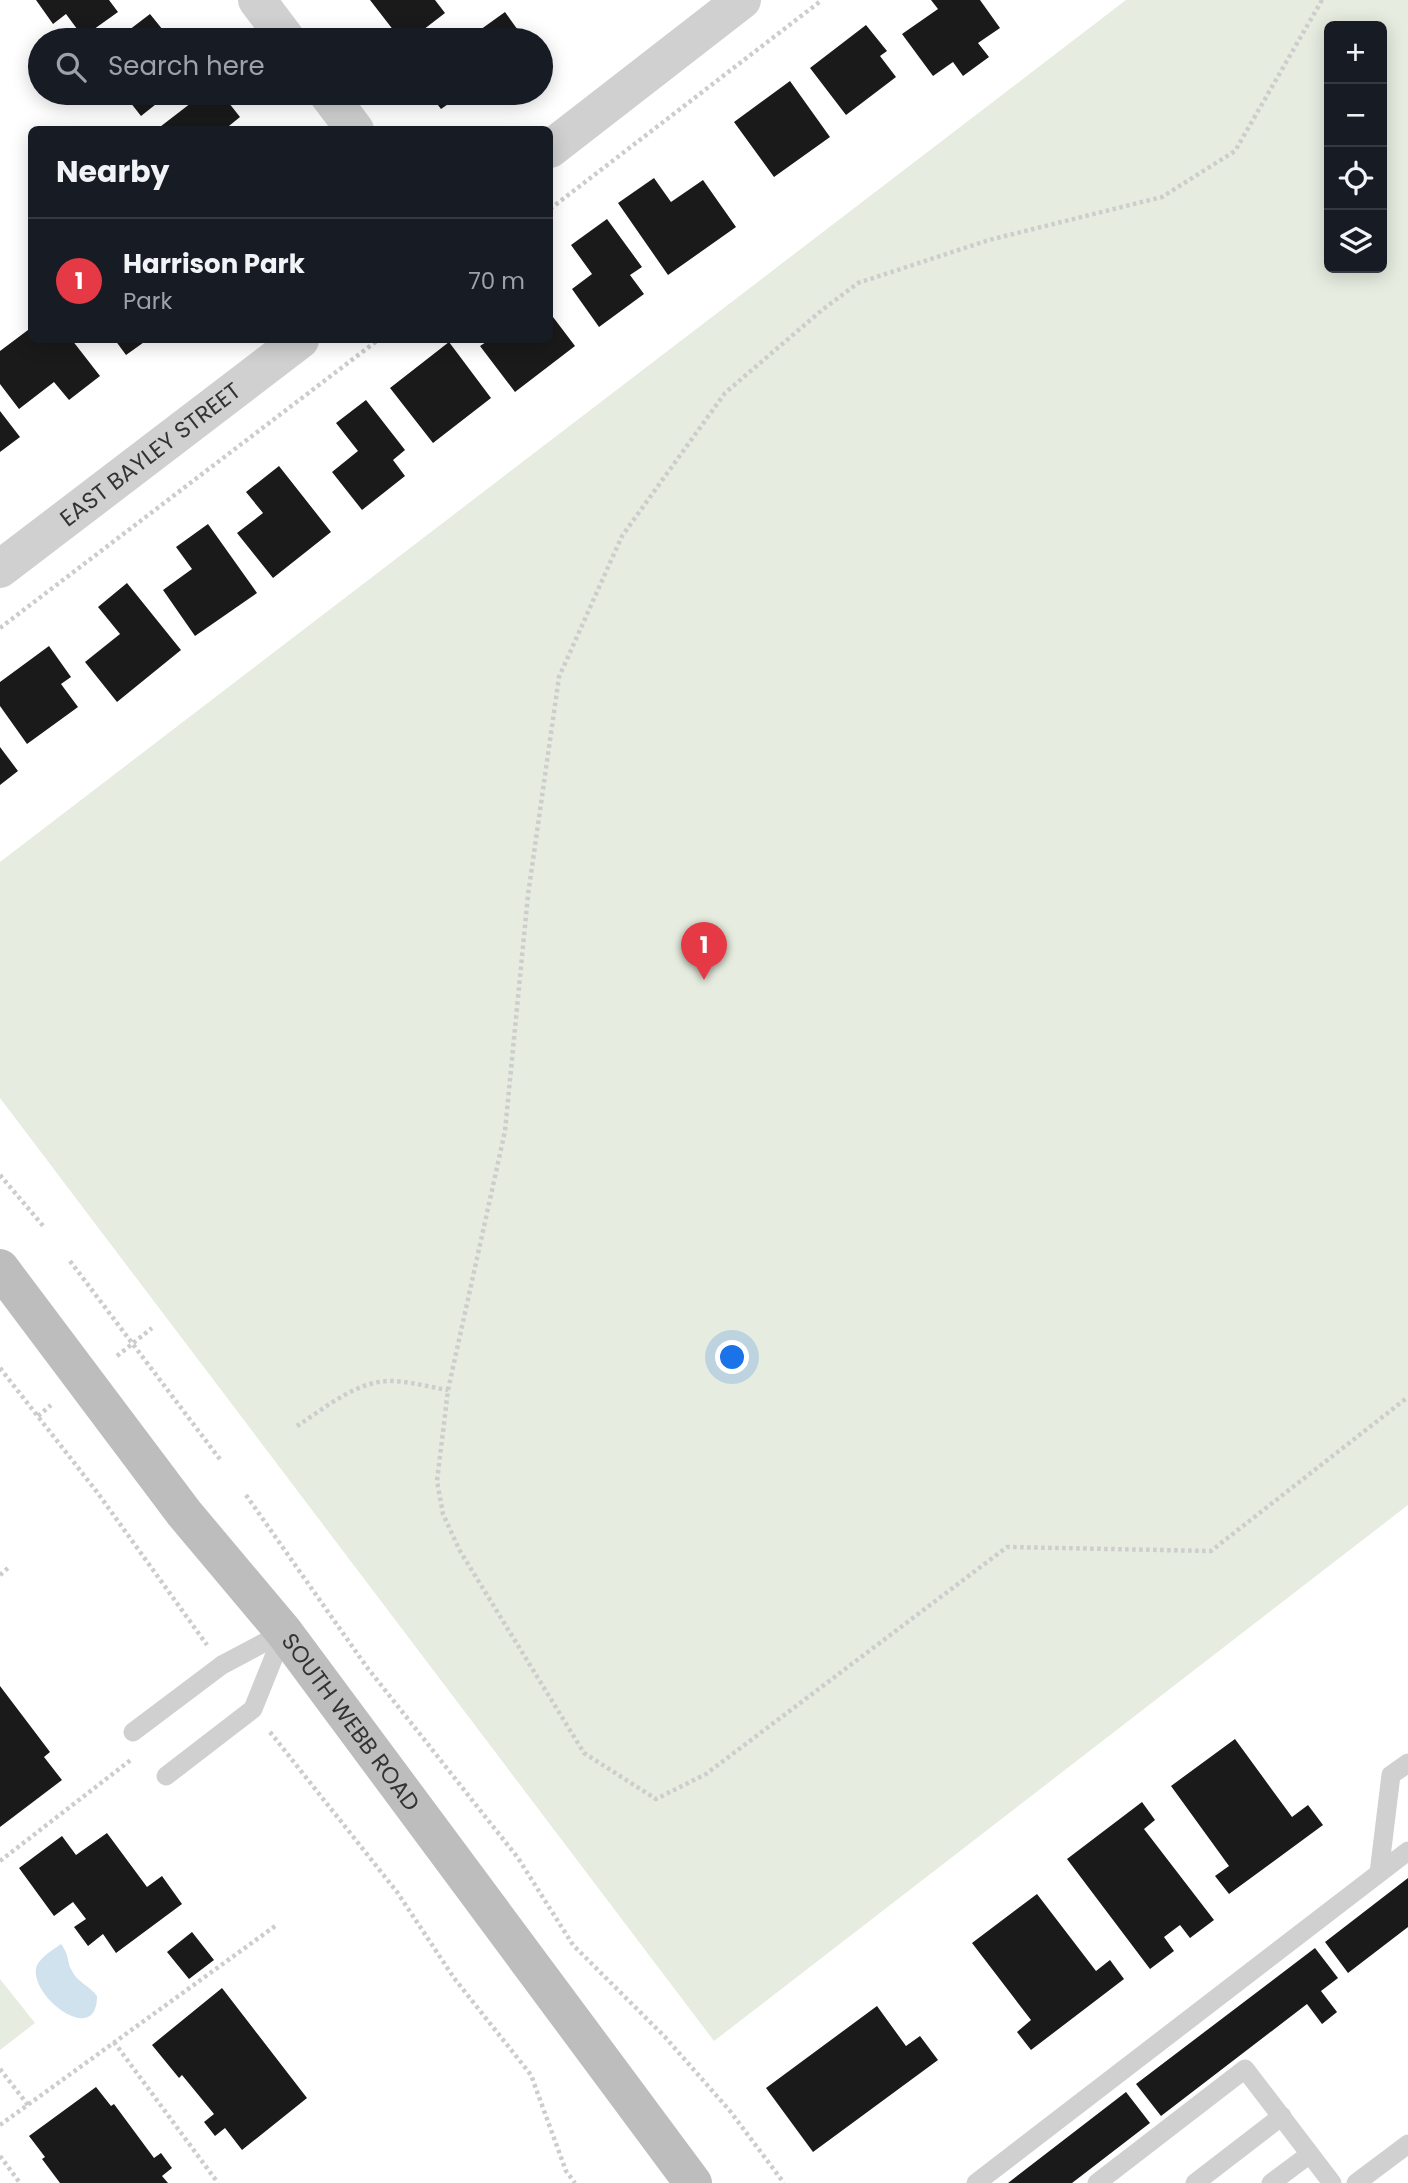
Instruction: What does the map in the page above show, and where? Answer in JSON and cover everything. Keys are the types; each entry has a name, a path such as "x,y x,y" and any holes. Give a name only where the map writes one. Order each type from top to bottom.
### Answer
{"main road":[{"name":"SOUTH WEBB ROAD","path":"0,1268 184,1513 284,1632 693,2183"}],"street":[{"path":"257,0 278,28"},
{"path":"553,147 742,0"},
{"path":"336,105 352,126"},
{"name":"EAST BAYLEY STREET","path":"0,569 296,343"}],"lane":[{"path":"133,1732 222,1665 284,1632"},
{"path":"166,1776 253,1709 284,1632"},
{"path":"1379,1873 1391,1775 1408,1763"},
{"path":"976,2183 1408,1851"},
{"path":"1097,2183 1245,2069 1332,2183"},
{"path":"1195,2183 1282,2116"},
{"path":"1356,2183 1408,2144"},
{"path":"1271,2183 1310,2154"}],"path":[{"path":"553,207 822,0"},
{"path":"1322,0 1235,150 1162,197 989,240 858,283 822,310 726,393 622,536 559,677 528,895 505,1131 448,1390 437,1481 443,1514 460,1551 584,1753 656,1799 706,1774 1007,1547 1210,1551 1408,1397"},
{"path":"0,628 374,343"},
{"path":"0,1175 44,1227"},
{"path":"70,1261 222,1462"},
{"path":"117,1356 152,1328"},
{"path":"0,1367 97,1492 211,1652"},
{"path":"297,1426 366,1385 387,1381 448,1390"},
{"path":"38,1416 51,1405"},
{"path":"246,1495 366,1666 518,1858 573,1945 665,2037 730,2111 784,2183"},
{"path":"0,1575 8,1568"},
{"path":"270,1732 397,1892 454,1978 531,2075 566,2171 575,2183"},
{"path":"0,1861 135,1757"},
{"path":"0,2125 278,1924"},
{"path":"114,2042 218,2183"},
{"path":"0,2069 28,2105"},
{"path":"0,2157 20,2183"}],"shaded area":[{"path":"1126,0 1408,0 1408,1505 714,2041 0,1098 0,862"},
{"path":"0,1979 35,2023 0,2050"}],"water":[{"path":"61,1944 74,1975 97,1996 94,2012 85,2018 73,2017 60,2010 40,1986 36,1973 39,1962"}],"building":[{"path":"36,0 109,0 118,12 96,28 76,28 66,14 53,24"},
{"path":"370,0 435,0 445,13 426,28 392,28"},
{"path":"931,0 980,0 1000,28 978,43 989,57 963,76 953,62 933,76 902,34 938,9"},
{"path":"505,12 516,28 483,28"},
{"path":"150,14 161,28 132,28"},
{"path":"866,25 887,51 880,56 896,77 846,115 810,68"},
{"path":"790,81 830,137 774,177 734,122"},
{"path":"132,105 155,105 141,116"},
{"path":"188,105 230,105 240,117 229,126 161,126"},
{"path":"654,178 671,202 703,180 736,227 668,275 618,203"},
{"path":"607,219 642,267 630,275 644,294 599,327 572,289 592,274 571,245"},
{"path":"553,317 575,346 515,392 480,346 484,343 553,343"},
{"path":"28,330 28,343 74,343 100,376 69,400 54,382 19,409 0,384 0,351"},
{"path":"117,343 143,343 126,355"},
{"path":"450,343 491,398 433,443 390,388"},
{"path":"366,400 405,450 393,460 405,476 362,510 332,472 358,451 336,423"},
{"path":"0,411 20,437 0,452"},
{"path":"279,466 331,532 273,578 237,533 263,513 246,492"},
{"path":"208,524 257,593 195,636 163,590 192,569 176,547"},
{"path":"127,583 181,650 117,702 85,662 120,634 98,607"},
{"path":"49,646 71,677 61,684 78,707 27,744 0,706 0,682"},
{"path":"0,747 18,771 0,785"},
{"path":"0,1686 50,1752 44,1757 62,1780 0,1827"},
{"path":"1235,1739 1292,1817 1308,1805 1323,1825 1229,1894 1215,1876 1229,1866 1171,1786"},
{"path":"1142,1802 1155,1820 1144,1829 1214,1920 1190,1938 1180,1925 1164,1937 1174,1951 1150,1969 1067,1859"},
{"path":"107,1833 147,1887 162,1876 182,1904 116,1953 103,1934 88,1946 74,1927 86,1919 73,1902 54,1916 19,1868 62,1836 76,1855"},
{"path":"1408,1878 1408,1927 1348,1973 1325,1942"},
{"path":"1037,1894 1096,1971 1110,1960 1124,1979 1031,2050 1017,2032 1031,2020 972,1943"},
{"path":"192,1932 214,1960 189,1979 167,1952"},
{"path":"1315,1948 1338,1978 1321,1991 1337,2012 1322,2024 1307,2004 1161,2116 1136,2084"},
{"path":"222,1988 307,2098 242,2150 225,2128 215,2136 204,2122 214,2114 182,2075 179,2078 152,2045"},
{"path":"877,2006 906,2046 920,2036 938,2060 813,2152 766,2088"},
{"path":"96,2087 111,2106 114,2104 154,2158 161,2153 172,2168 162,2176 168,2183 60,2183 42,2159 45,2157 29,2136"},
{"path":"1126,2092 1150,2123 1072,2183 1008,2183"}],"place":[{"name":"Harrison Park","path":"704,980"}]}
